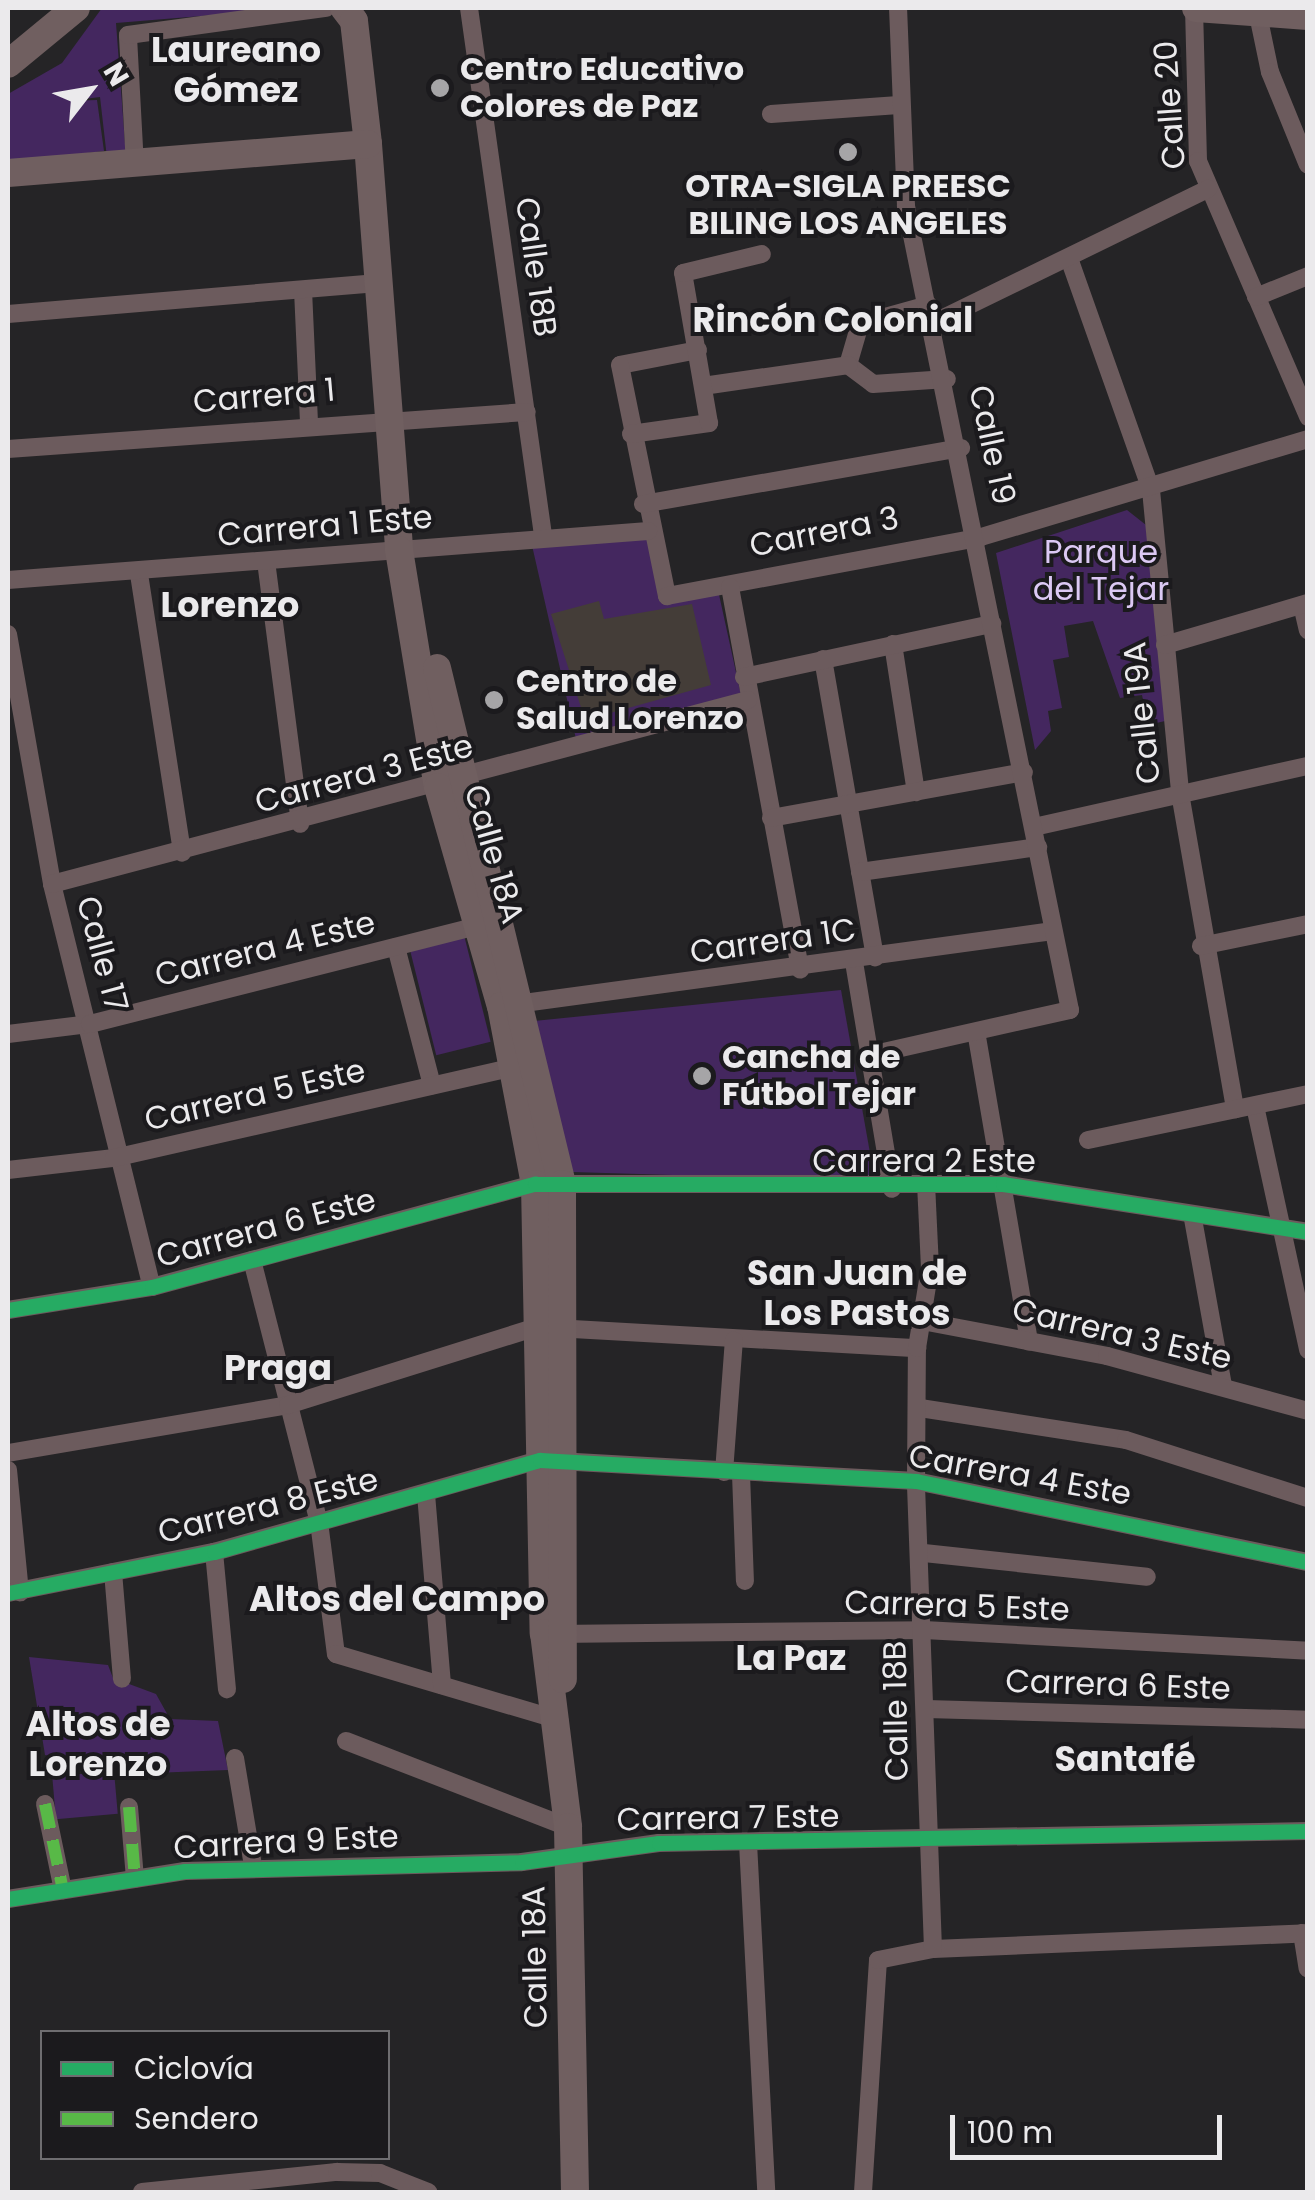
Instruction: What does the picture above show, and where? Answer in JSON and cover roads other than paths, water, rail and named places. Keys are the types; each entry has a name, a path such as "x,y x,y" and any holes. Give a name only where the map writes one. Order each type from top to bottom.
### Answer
{"main road":[{"path":"8,64 76,8"},
{"name":"Calle 18A","path":"344,8 354,21 378,284 397,415"},
{"name":"Calle 18A","path":"367,8 407,549 477,926 512,1004 514,1067 548,1184"},
{"path":"1195,8 1308,16"},
{"path":"8,174 368,144"},
{"name":"Calle 18A","path":"448,784 512,1004 548,1184 550,1461 559,1720 568,1838 575,2192"}],"street":[{"path":"135,166 128,35 326,8"},
{"name":"Calle 18B","path":"469,8 543,536"},
{"name":"Calle 19","path":"898,8 906,206 981,536 992,624 1070,1010 977,1037"},
{"name":"Calle 20","path":"1195,8 1196,139 1208,189 1308,416"},
{"path":"1257,10 1270,72 1308,165"},
{"path":"771,114 900,106"},
{"path":"848,365 860,324 932,314 1070,261 1208,189"},
{"path":"631,434 709,423 682,273 762,254"},
{"name":"Calle 19A","path":"1070,261 1151,490 1181,799 1201,946 1235,1109"},
{"path":"1256,296 1308,276"},
{"path":"8,314 378,284"},
{"path":"303,290 309,422"},
{"path":"698,350 620,364 648,530 668,596 730,587"},
{"path":"704,386 848,365 873,384 947,379"},
{"name":"Carrera 1","path":"8,449 397,415 527,412"},
{"name":"Carrera 3","path":"800,970 730,587 981,536 1151,490 1308,440"},
{"path":"643,504 961,448"},
{"name":"Carrera 1 Este","path":"8,580 139,574 543,536 648,530"},
{"path":"266,561 300,824"},
{"path":"139,574 182,853"},
{"path":"1165,645 1305,604 1308,630"},
{"path":"744,677 992,624"},
{"name":"Calle 17","path":"8,634 13,726 90,1024 114,1158 152,1288"},
{"path":"893,644 916,792"},
{"path":"823,660 875,956"},
{"name":"Carrera 3 Este","path":"52,884 300,824 748,700"},
{"path":"1034,827 1181,799 1308,766"},
{"path":"771,818 845,800 916,792 1024,772"},
{"path":"860,872 1038,847"},
{"path":"1201,946 1308,924"},
{"name":"Carrera 4 Este","path":"8,1034 90,1024 477,926"},
{"name":"Carrera 1C","path":"512,1004 800,970 1054,931"},
{"path":"396,947 432,1085"},
{"path":"854,962 892,1189"},
{"path":"870,1055 977,1037 1028,1342"},
{"name":"Carrera 5 Este","path":"8,1170 114,1158 514,1067"},
{"path":"1088,1140 1308,1094"},
{"path":"1255,1106 1308,1350"},
{"name":"Carrera 2 Este","path":"548,1184 892,1189 926,1184 1003,1184 1193,1220 1283,1226 1308,1232"},
{"name":"Carrera 6 Este","path":"8,1310 152,1288 548,1184"},
{"name":"Calle 18B","path":"926,1184 922,1322 917,1348 920,1408 916,1481 924,1553 933,1948"},
{"path":"1193,1220 1223,1386"},
{"path":"252,1260 319,1522 336,1654 559,1720"},
{"name":"Carrera 3 Este","path":"922,1322 1223,1386 1308,1411"},
{"path":"8,1453 288,1405 550,1328 917,1348"},
{"path":"734,1340 732,1473 745,1581"},
{"path":"920,1408 1126,1440 1308,1498"},
{"name":"Carrera 4 Este","path":"550,1461 916,1481 1308,1562"},
{"name":"Carrera 8 Este","path":"14,1593 214,1552 550,1461"},
{"path":"8,1470 14,1593"},
{"path":"426,1494 442,1685"},
{"path":"214,1552 227,1689"},
{"path":"924,1553 1148,1577"},
{"path":"113,1572 122,1679"},
{"name":"Carrera 5 Este","path":"555,1634 924,1630 1308,1650"},
{"name":"Carrera 6 Este","path":"926,1708 1308,1720"},
{"path":"346,1741 568,1838"},
{"path":"234,1758 253,1866"},
{"path":"45,1804 64,1890"},
{"path":"129,1807 135,1879"},
{"name":"Carrera 7 Este","path":"568,1838 929,1845 1308,1832"},
{"name":"Carrera 9 Este","path":"8,1899 253,1866 510,1862 568,1838"},
{"path":"748,1842 766,2192"},
{"path":"863,2192 878,1960 933,1948 1305,1933 1308,1970"},
{"path":"142,2192 337,2172 380,2173 428,2192"}],"place":[{"name":"Centro Educativo Colores de Paz","path":"440,88"},
{"name":"OTRA-SIGLA PREESC BILING LOS ANGELES","path":"848,152"},
{"name":"Centro de Salud Lorenzo","path":"494,700"},
{"name":"Cancha de Fútbol Tejar","path":"702,1076"}],"district":[{"name":"Laureano Gómez","path":"236,70"},
{"name":"Rincón Colonial","path":"833,320"},
{"name":"Lorenzo","path":"230,605"},
{"name":"San Juan de Los Pastos","path":"857,1293"},
{"name":"Praga","path":"278,1368"},
{"name":"Altos del Campo","path":"397,1599"},
{"name":"La Paz","path":"791,1658"},
{"name":"Altos de Lorenzo","path":"98,1744"},
{"name":"Santafé","path":"1125,1759"}],"park label":[{"name":"Parque del Tejar","path":"1101,572"}]}
